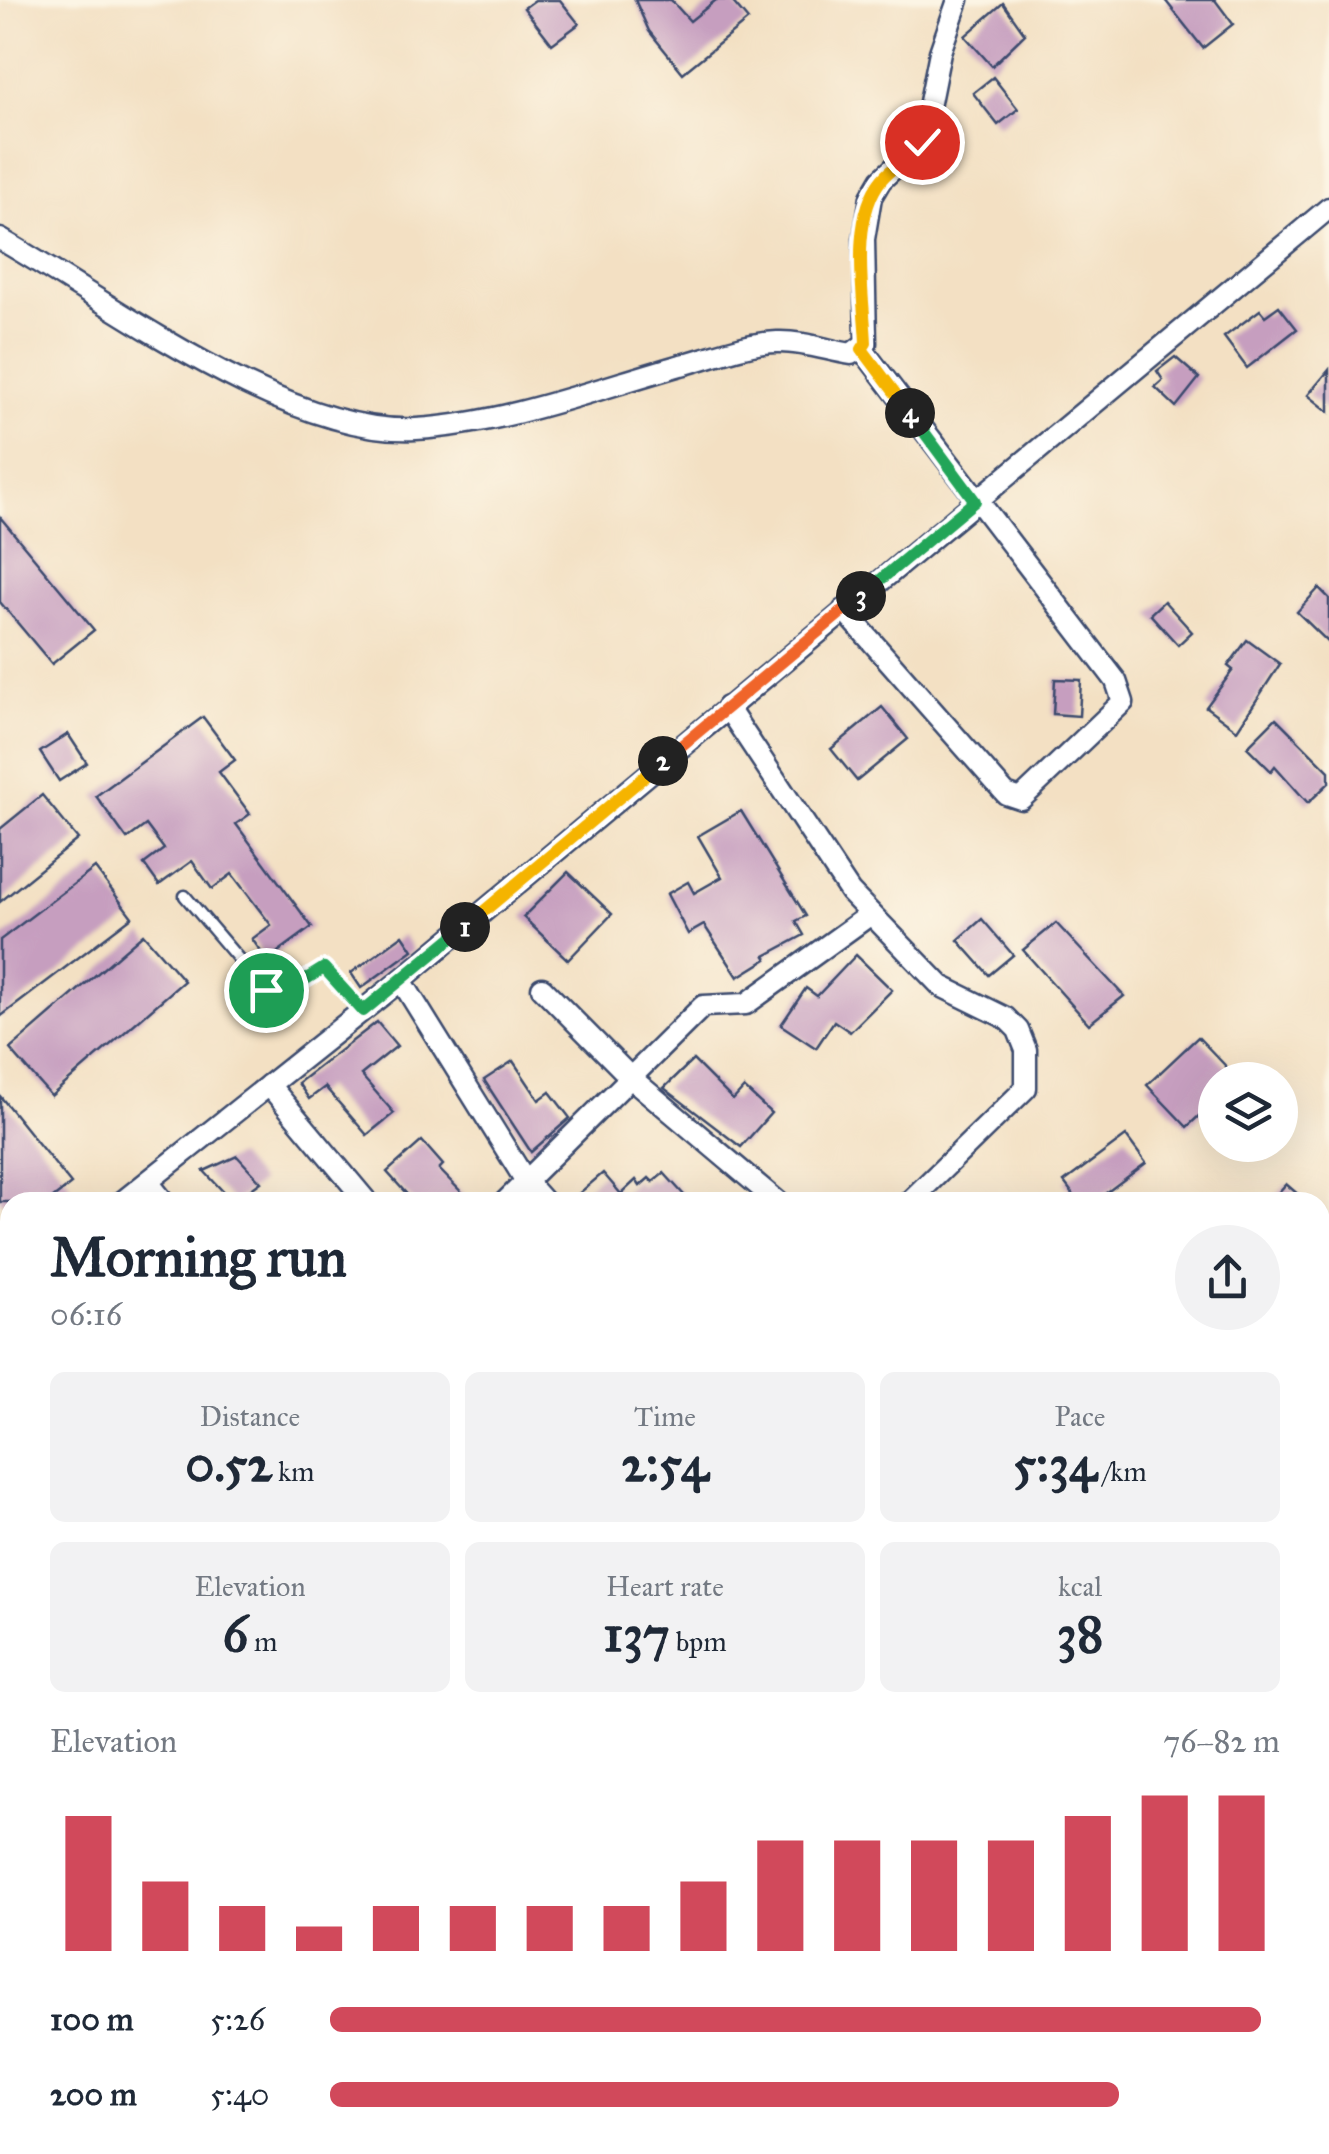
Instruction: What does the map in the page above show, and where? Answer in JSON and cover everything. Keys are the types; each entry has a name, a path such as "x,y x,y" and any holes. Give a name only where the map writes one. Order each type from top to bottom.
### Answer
{"street":[{"path":"0,239 176,346 262,390 332,416 390,427 414,429 512,412 771,342 851,354 866,343 864,240 871,197 881,180 922,142 940,52 958,0"},
{"path":"135,1192 401,980 1329,208"},
{"path":"844,610 996,788 1022,799 1123,702 1122,691 862,349"},
{"path":"727,707 850,892 941,986 1006,1018 1018,1030 1026,1050 1026,1088 918,1192"},
{"path":"517,1192 703,1006 746,1004 871,914"},
{"path":"401,980 535,1192"},
{"path":"542,988 631,1078 766,1192"},
{"path":"269,1085 359,1192"},
{"path":"148,1182 156,1192"}],"lane":[{"path":"185,896 266,990 282,994 324,968 363,1011"}],"building":[{"path":"535,0 560,0 579,24 552,44 524,8"},
{"path":"635,0 671,0 690,21 716,0 731,0 748,20 683,73 649,31"},
{"path":"1165,0 1215,0 1233,24 1203,48"},
{"path":"1003,3 1025,34 992,66 965,36"},
{"path":"993,77 1018,109 998,125 973,93"},
{"path":"1279,306 1297,329 1247,368 1224,337 1260,310 1265,316"},
{"path":"1175,357 1199,378 1176,407 1155,387 1163,380 1157,371"},
{"path":"1329,370 1329,412 1308,395"},
{"path":"0,517 94,630 52,664 0,602"},
{"path":"1319,588 1329,598 1329,643 1297,612"},
{"path":"1164,601 1192,632 1178,645 1150,614"},
{"path":"1247,640 1280,664 1237,730 1206,707 1233,670 1228,666"},
{"path":"1055,679 1081,680 1079,716 1053,714"},
{"path":"882,707 908,739 857,781 831,749"},
{"path":"203,717 235,760 219,772 250,814 236,824 312,927 267,960 252,939 271,925 232,874 212,889 192,861 159,885 144,864 164,849 146,825 127,839 96,796"},
{"path":"1276,718 1329,771 1329,783 1308,803 1275,766 1271,771 1247,747"},
{"path":"68,734 87,763 59,781 40,752"},
{"path":"42,795 78,839 0,902 0,829"},
{"path":"741,811 806,916 796,921 804,935 765,956 767,959 738,977 704,925 688,934 667,894 688,882 694,893 722,877 698,836"},
{"path":"95,868 132,917 0,1017 0,940"},
{"path":"568,872 612,914 568,960 523,917"},
{"path":"982,919 1013,955 989,975 958,940"},
{"path":"1056,923 1124,996 1089,1024 1023,950"},
{"path":"143,934 184,981 51,1096 10,1049"},
{"path":"403,935 413,950 361,988 351,973"},
{"path":"856,955 892,990 850,1032 834,1021 816,1048 781,1025 806,988 817,996"},
{"path":"377,1022 397,1046 361,1075 394,1113 367,1135 325,1087 309,1099 298,1083"},
{"path":"1198,1037 1222,1062 1198,1062 1198,1117 1187,1127 1147,1085"},
{"path":"693,1060 733,1100 744,1088 771,1113 741,1147 664,1088"},
{"path":"513,1061 539,1100 550,1092 570,1118 531,1152 484,1080"},
{"path":"0,1096 71,1184 61,1192 0,1192"},
{"path":"1126,1136 1146,1163 1107,1192 1072,1192 1064,1182"},
{"path":"422,1141 443,1165 439,1169 461,1192 405,1192 387,1172"},
{"path":"237,1156 261,1182 247,1192 224,1192 204,1171"},
{"path":"603,1173 619,1192 581,1192"},
{"path":"664,1173 681,1192 623,1192 636,1180 640,1186"},
{"path":"1286,1184 1295,1192 1279,1192"}],"route":[{"path":"266,990 282,994 324,968 363,1011 975,501 862,349 866,343 864,240 871,197 881,180 914,154 922,142"}]}
